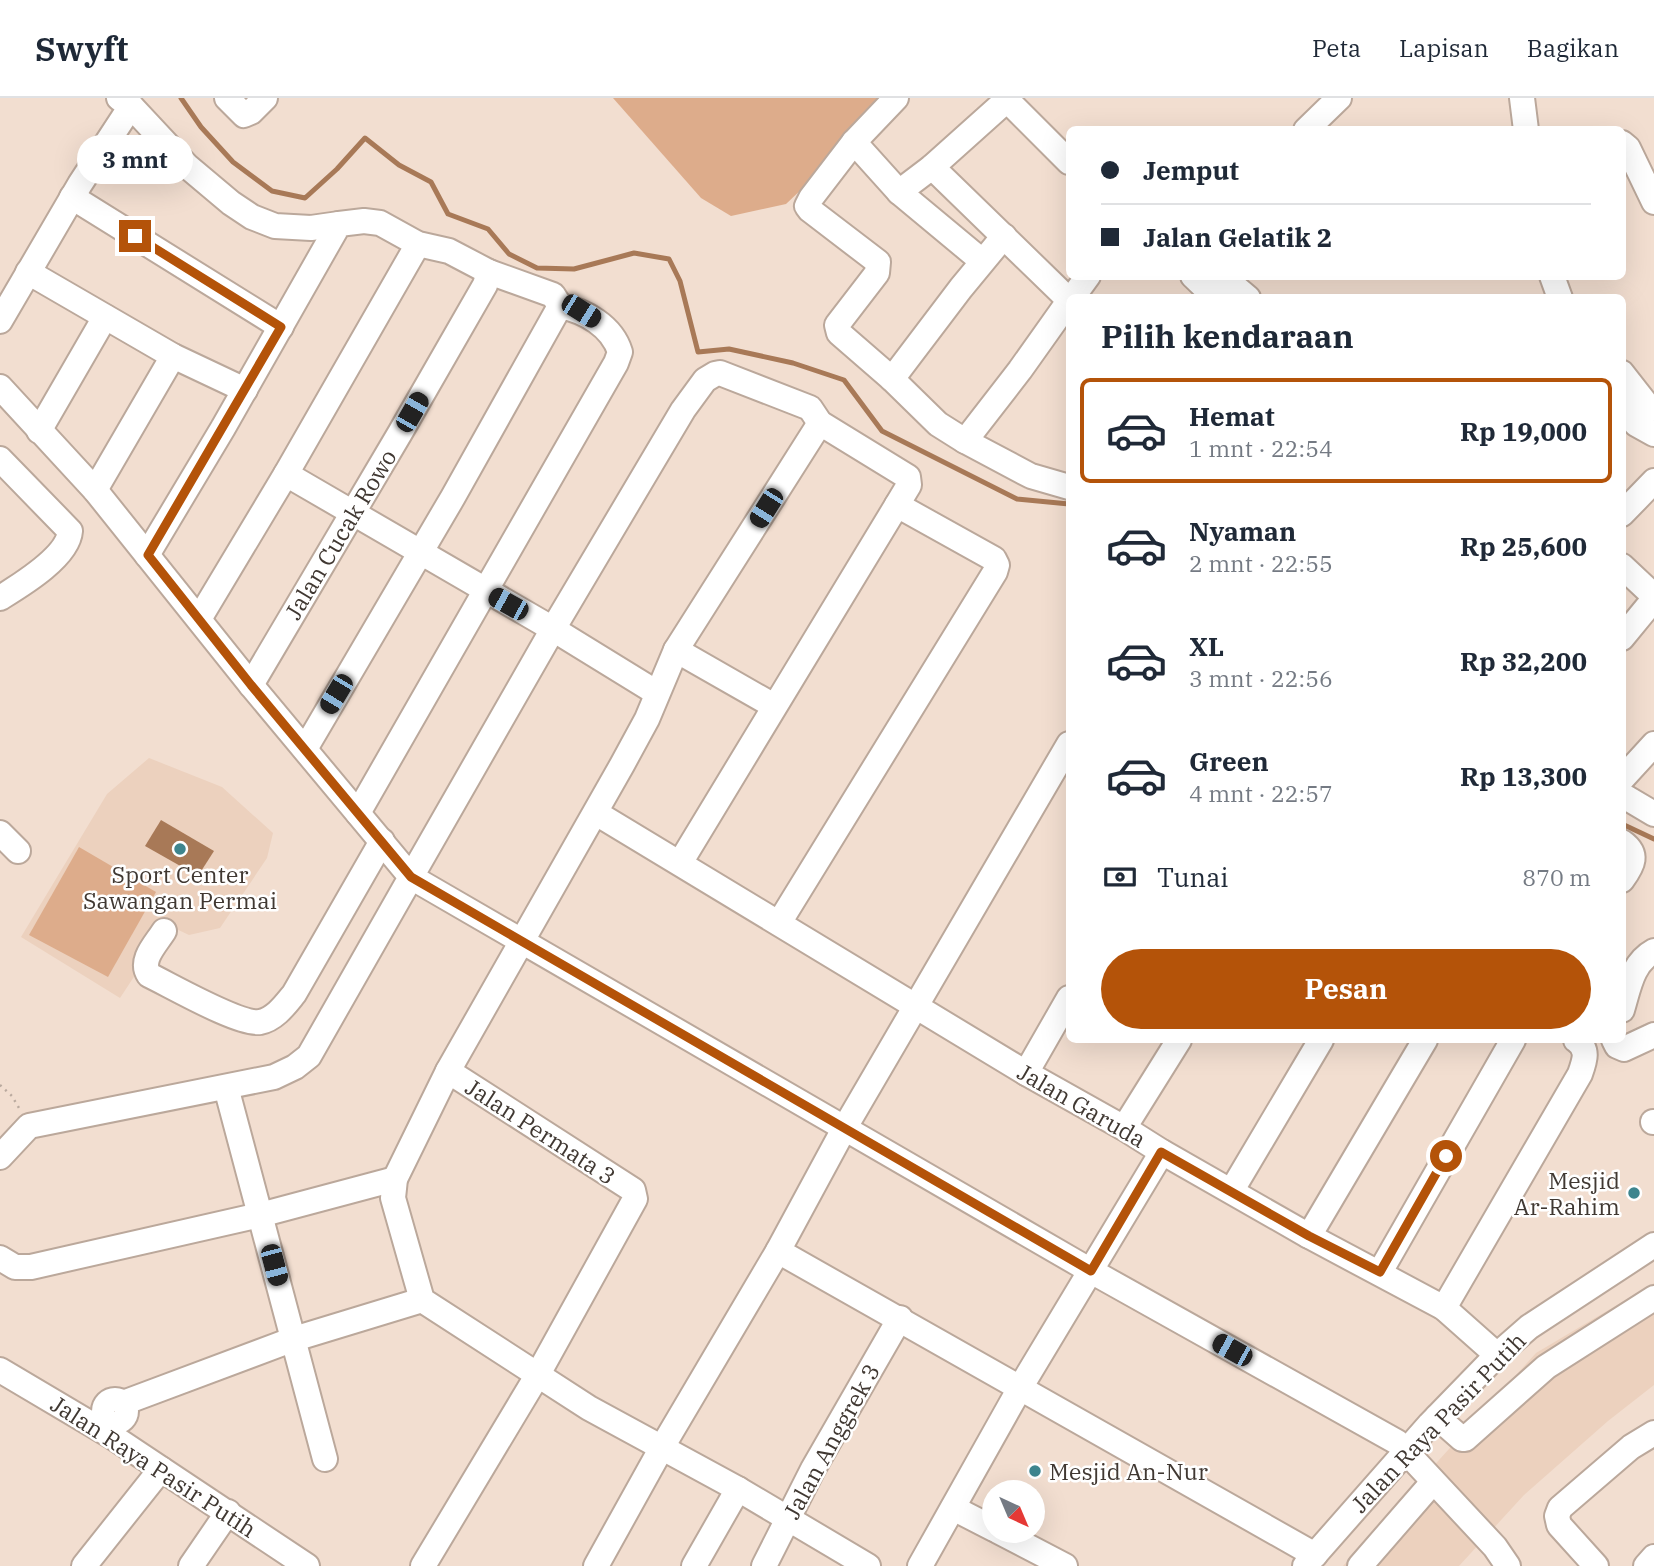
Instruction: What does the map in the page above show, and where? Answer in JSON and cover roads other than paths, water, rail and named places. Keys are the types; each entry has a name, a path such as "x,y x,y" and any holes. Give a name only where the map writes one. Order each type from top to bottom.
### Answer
{"street":[{"path":"227,98 244,115 265,98"},
{"path":"897,98 854,142 807,206 878,262 877,273 837,325 839,334 892,379 938,424 1031,476 1066,480"},
{"path":"1310,126 1339,98"},
{"path":"1522,98 1526,126"},
{"path":"899,192 932,167 1008,99 1066,159"},
{"path":"0,321 125,102 187,166 252,217 275,226 311,228 363,220 380,223 418,244 449,251 489,272 553,295 561,306 581,311 596,320 612,336 621,352 616,363 358,813"},
{"path":"854,142 899,192 982,261"},
{"path":"1626,146 1654,202"},
{"path":"932,167 1066,296"},
{"path":"72,197 281,327"},
{"path":"148,555 339,224"},
{"path":"892,379 1003,236"},
{"path":"199,619 418,244"},
{"path":"28,272 173,356 245,390"},
{"name":"Jalan Cucak Rowo","path":"251,685 459,331 489,272"},
{"path":"1207,287 1233,294"},
{"path":"965,441 1066,305"},
{"path":"305,749 561,306"},
{"path":"39,431 105,317"},
{"path":"95,490 173,356"},
{"path":"0,1157 29,1126 274,1077 295,1068 309,1056 553,629 683,410 709,376 720,373 810,408 820,423 908,477 909,485 680,863"},
{"path":"1626,381 1643,416"},
{"path":"0,387 95,490 251,685 411,877 1091,1271 1397,1442 1495,1547 1508,1566"},
{"path":"820,423 676,650 647,719 448,1072 395,1179 393,1198 422,1300 537,1376 661,1449 789,1518 856,1563"},
{"path":"0,459 70,531 65,547 53,560 0,598"},
{"path":"286,474 553,629 657,693"},
{"path":"1626,510 1654,481"},
{"path":"779,923 997,565 993,559 897,505"},
{"path":"1626,570 1654,598 1626,633"},
{"path":"676,650 774,706"},
{"path":"1626,775 1654,744"},
{"path":"596,1566 661,1449 778,1251 844,1129 1066,753"},
{"path":"1626,796 1654,814"},
{"name":"Jalan Garuda","path":"596,813 1161,1152 1309,1236 1444,1308 1497,1354"},
{"path":"0,833 18,851"},
{"path":"164,931 145,960 149,975 235,1017 258,1022 268,1019 282,1009 294,995 382,841"},
{"path":"1626,846 1633,852 1634,858 1626,873"},
{"path":"1626,996 1632,974 1639,962 1654,951"},
{"path":"1026,1073 1066,1003"},
{"path":"1616,1043 1624,1049 1654,1035"},
{"path":"1124,1128 1176,1043"},
{"path":"1232,1190 1319,1043"},
{"path":"1309,1236 1423,1043"},
{"path":"1380,1272 1511,1043"},
{"path":"1444,1308 1580,1074 1586,1060 1580,1043"},
{"name":"Jalan Permata 3","path":"423,1566 537,1376 635,1199 632,1189 448,1072"},
{"path":"226,1087 325,1459"},
{"path":"920,1566 1020,1388 1161,1152"},
{"path":"0,1258 15,1267 31,1267 260,1215 395,1179"},
{"name":"Jalan Raya Pasir Putih","path":"1310,1560 1497,1354 1529,1327 1654,1245"},
{"path":"778,1251 900,1318 1310,1560"},
{"path":"1437,1417 1464,1440 1546,1367 1654,1298"},
{"path":"123,1403 294,1339 422,1300"},
{"name":"Jalan Anggrek 3","path":"764,1566 813,1469 900,1318"},
{"path":"1529,1327 1546,1367"},
{"name":"Jalan Raya Pasir Putih","path":"0,1370 113,1437 307,1566"},
{"path":"1596,1566 1559,1525 1557,1516 1560,1508 1632,1447 1654,1433"},
{"path":"84,1566 161,1469"},
{"path":"1360,1566 1433,1482"},
{"path":"694,1566 738,1489"},
{"path":"953,1508 982,1523"},
{"path":"191,1566 228,1512"},
{"path":"1023,1544 1065,1566"},
{"path":"1646,1566 1654,1557"}],"waterway":[{"path":"181,98 201,127 233,162 272,191 305,198 337,169 365,138 399,165 431,182 448,214 488,229 509,254 537,268 574,269 634,253 669,259 680,281 698,352 729,349 793,363 844,380 882,431 1017,499 1066,504"},
{"path":"1626,826 1654,839"}],"place":[{"name":"Sport Center Sawangan Permai","path":"180,849"},
{"name":"Mesjid Ar-Rahim","path":"1634,1193"},
{"name":"Mesjid An-Nur","path":"1035,1471"}]}
